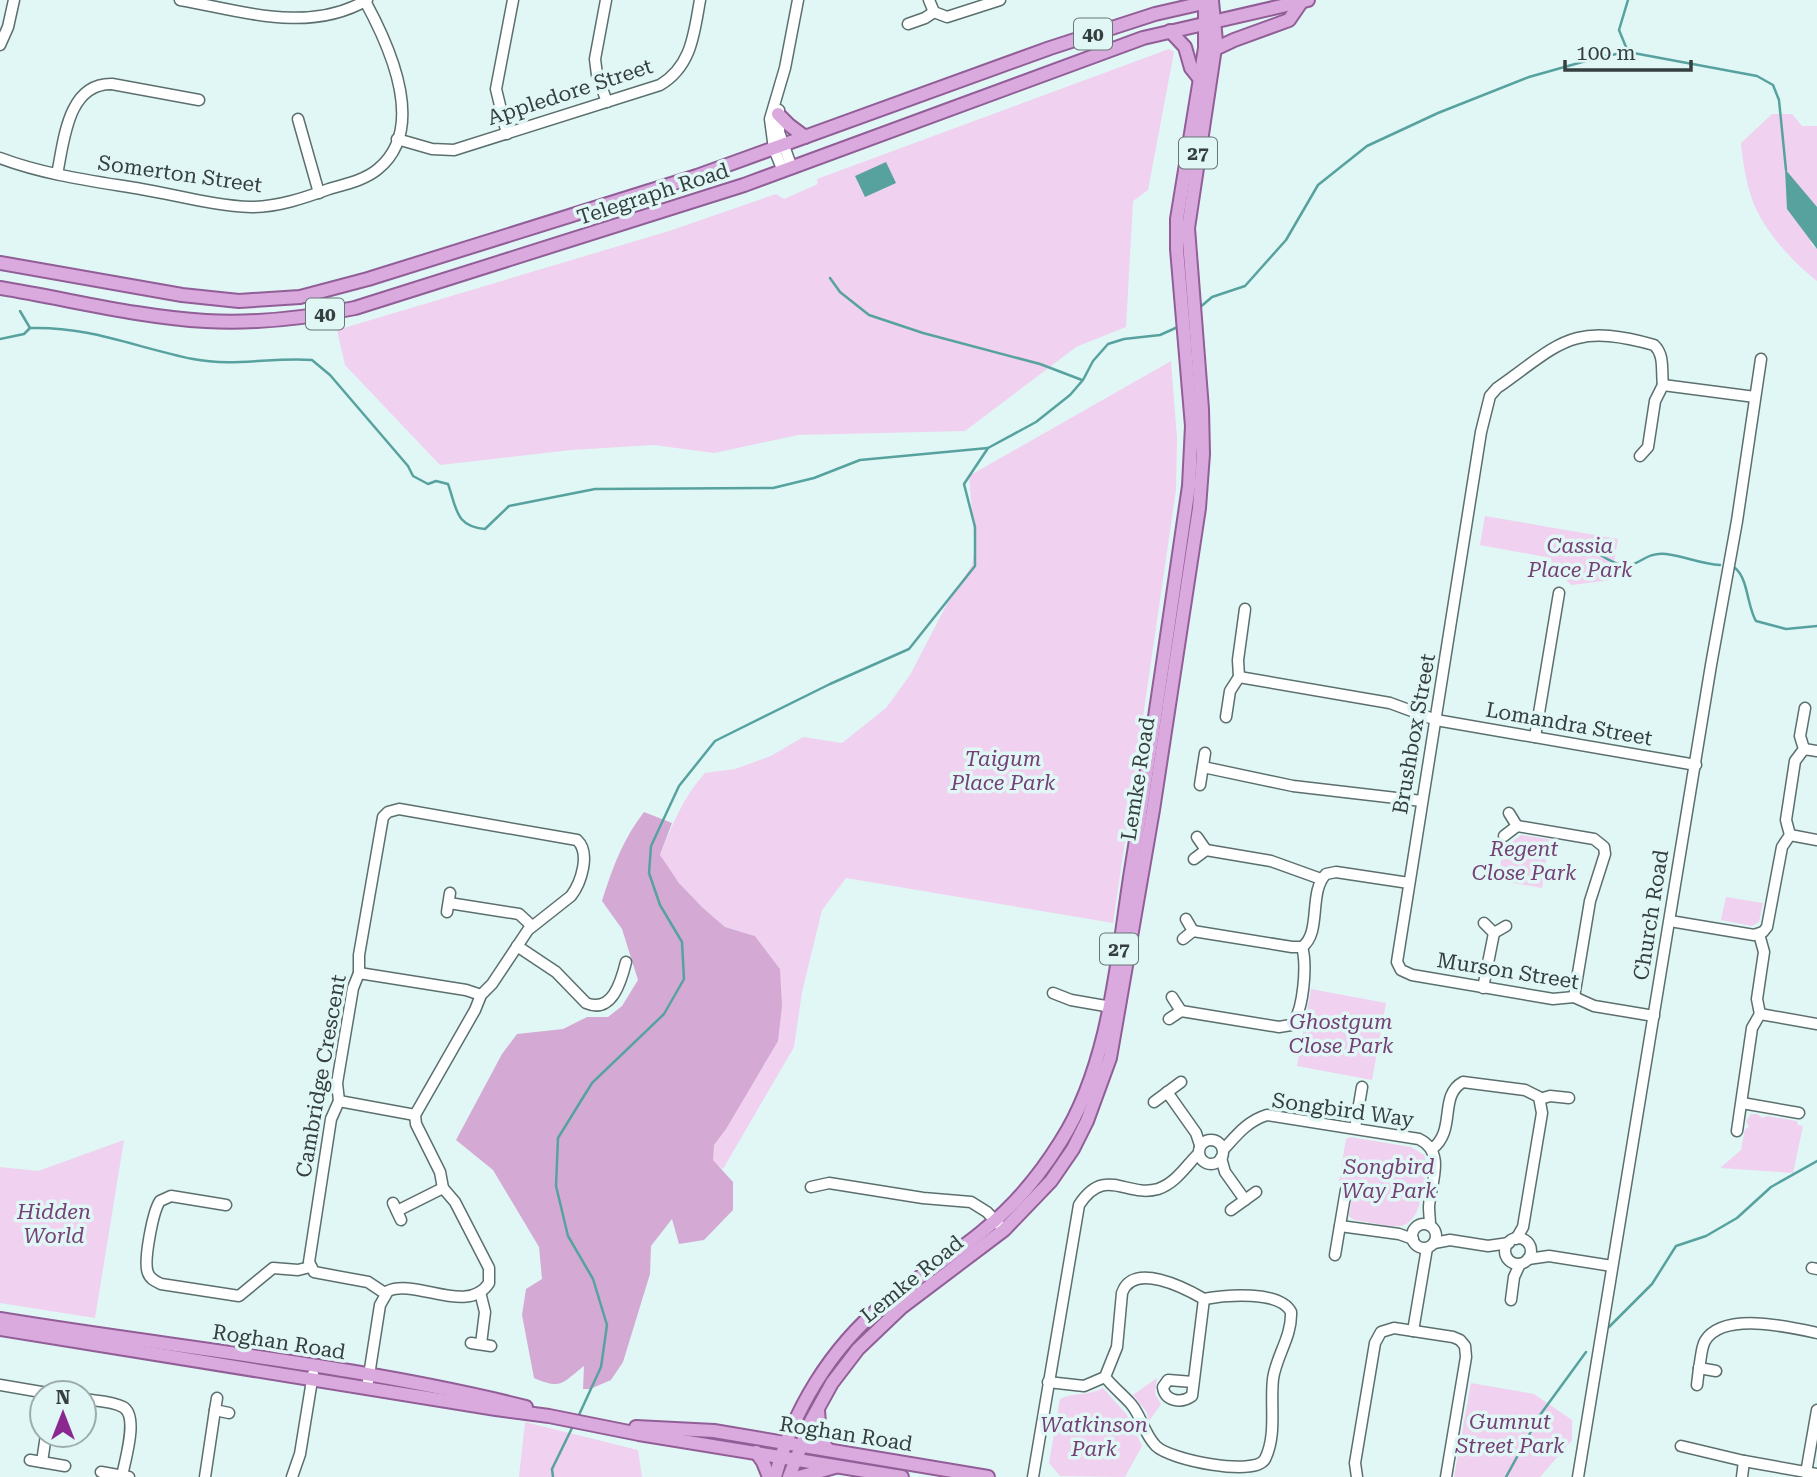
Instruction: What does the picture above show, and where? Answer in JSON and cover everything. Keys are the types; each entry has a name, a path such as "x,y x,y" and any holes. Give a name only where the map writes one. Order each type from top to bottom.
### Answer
{"main road":[{"name":"Telegraph Road","path":"0,263 203,298 256,302 338,288 697,176 1050,48 1155,14 1211,1"},
{"name":"Lemke Road","path":"1184,262 1176,236 1178,201 1210,22 1211,1"},
{"name":"Telegraph Road","path":"0,288 187,320 257,321 306,317 378,301 640,220 787,170 1104,52 1170,31 1305,1"},
{"path":"1215,49 1289,20 1305,1"},
{"name":"Lemke Road","path":"800,1446 841,1370 880,1327 1000,1226 1048,1163 1074,1118 1115,1008 1189,486 1192,356 1184,262 1190,201 1215,49 1210,22"},
{"path":"1170,31 1185,47 1191,68 1199,79"},
{"path":"778,114 805,137"},
{"name":"Lemke Road","path":"785,1443 807,1397 850,1336 883,1304 1000,1226"},
{"name":"Roghan Road","path":"0,1320 368,1382 639,1434 902,1477"},
{"name":"Roghan Road","path":"0,1329 314,1373"},
{"path":"818,1410 820,1437 828,1450"},
{"name":"Roghan Road","path":"609,1427 702,1430 988,1477"},
{"name":"27","path":"775,1477 785,1443"},
{"name":"27","path":"789,1477 800,1446"},
{"path":"756,1452 769,1477"},
{"path":"799,1477 839,1466"}],"street":[{"path":"0,44 8,27 14,0"},
{"path":"180,0 224,4 268,16 308,19 344,11 366,1"},
{"path":"507,134 496,89 513,0"},
{"path":"606,0 595,59 597,75 607,102"},
{"name":"Appledore Street","path":"397,139 446,150 507,134 660,85 674,75 688,54 700,0"},
{"path":"778,147 778,96 798,0"},
{"path":"929,0 934,12 944,17 999,0"},
{"name":"Somerton Street","path":"0,158 57,174 248,206 281,204 370,175 386,161 397,139 401,121 398,75 387,44 366,1"},
{"path":"905,28 934,12"},
{"path":"57,174 73,110 78,99 91,88 112,83 199,100"},
{"path":"778,96 772,106 770,119 787,170"},
{"path":"298,119 319,193"},
{"name":"Brushbox Street","path":"1399,967 1397,954 1481,432 1490,396 1497,388 1562,342 1581,336 1598,335 1654,345 1660,350 1662,358 1663,385"},
{"name":"Church Road","path":"1578,1477 1737,521 1761,359"},
{"path":"1640,456 1647,447 1655,401 1663,385 1755,397"},
{"path":"1535,737 1559,593"},
{"path":"1226,718 1230,691 1238,677 1245,609"},
{"name":"Lomandra Street","path":"1238,677 1390,703 1436,720 1696,765"},
{"path":"1804,749 1800,736 1805,708"},
{"path":"1804,749 1817,751"},
{"path":"1670,921 1750,934 1759,934 1769,924 1782,847 1790,835 1786,820 1796,761 1804,749"},
{"path":"1200,785 1205,753"},
{"path":"1203,767 1293,786 1422,801"},
{"name":"Cambridge Crescent","path":"310,1267 309,1258 331,1119 339,1101 337,1083 359,973 359,955 380,828 386,808 572,838 579,842 583,848 583,856 576,889 566,901 532,926 492,984 481,995 415,1115"},
{"path":"1509,813 1517,826"},
{"path":"1504,836 1517,826 1594,839 1604,847 1605,854 1590,901 1574,997"},
{"path":"1790,835 1817,840"},
{"path":"1197,837 1206,850 1271,861 1321,879"},
{"path":"1194,859 1206,850"},
{"path":"1169,1019 1181,1011 1279,1027 1291,1026 1297,1017 1305,969 1302,947 1311,936 1321,879 1329,872 1336,872 1409,883"},
{"path":"449,903 519,914 532,926"},
{"path":"1186,919 1193,931"},
{"path":"1484,923 1494,933"},
{"path":"1483,988 1494,933 1506,926"},
{"path":"1183,939 1193,931 1302,947"},
{"path":"1737,1131 1752,1031 1760,1014 1757,999 1764,952 1759,934"},
{"path":"517,946 548,966 586,1003 595,1006 602,1006 612,997 626,962"},
{"name":"Murson Street","path":"1399,967 1412,975 1553,999 1574,997 1598,1007 1654,1016"},
{"path":"359,973 466,990 481,995"},
{"path":"1053,993 1071,1000 1115,1008"},
{"path":"1172,997 1181,1011"},
{"path":"1760,1014 1817,1024"},
{"path":"1154,1102 1181,1082"},
{"path":"1432,1149 1444,1136 1452,1093 1456,1086 1463,1082 1525,1090 1533,1092 1540,1099 1542,1113 1511,1300"},
{"path":"1356,1128 1363,1087"},
{"path":"1167,1092 1245,1200"},
{"path":"1540,1099 1550,1096 1569,1098"},
{"path":"339,1101 415,1115 416,1124 439,1169 443,1188 455,1202 490,1272 489,1283 480,1292 453,1296 391,1289 380,1304 368,1382"},
{"path":"1742,1103 1799,1113"},
{"name":"Songbird Way","path":"1211,1152 1258,1118 1267,1115 1419,1139 1432,1149 1436,1163 1429,1210 1429,1236 1413,1331"},
{"path":"1033,1477 1078,1210 1091,1190 1110,1184 1156,1189 1211,1152"},
{"path":"811,1187 829,1183 932,1200 966,1201 977,1205 1000,1226"},
{"path":"397,1211 443,1188"},
{"path":"1335,1255 1346,1190"},
{"path":"1231,1210 1256,1192"},
{"path":"226,1205 172,1196 160,1201 147,1260 149,1277 161,1284 239,1296 273,1268 298,1270 310,1267 317,1273 368,1282 386,1294"},
{"path":"1340,1226 1429,1236 1612,1266"},
{"path":"1413,1235 1429,1236"},
{"path":"1048,1382 1084,1386 1105,1377 1117,1348 1122,1293 1130,1281 1145,1278 1177,1285 1204,1299 1229,1295 1267,1299 1281,1302 1291,1312 1288,1338 1274,1377 1273,1419 1267,1456 1262,1464 1255,1468 1238,1469 1193,1461 1164,1452 1150,1438 1131,1404 1105,1377"},
{"path":"480,1292 485,1312 481,1344"},
{"path":"1193,1382 1204,1299"},
{"path":"1697,1385 1704,1344 1708,1337 1736,1323 1752,1322 1817,1334"},
{"path":"1357,1477 1355,1463 1376,1338 1390,1328 1457,1338 1466,1349 1446,1477"},
{"path":"1699,1368 1716,1371"},
{"path":"292,1477 300,1454 314,1373"},
{"path":"0,1385 28,1390"},
{"path":"205,1477 217,1398"},
{"path":"98,1402 125,1408 130,1414 131,1424 126,1476 101,1472"},
{"path":"215,1410 229,1413"},
{"path":"1681,1446 1812,1474 1817,1410"},
{"path":"42,1462 44,1449"},
{"path":"30,1460 65,1466"},
{"path":"1742,1477 1744,1461"}],"green space":[{"path":"1169,49 1174,52 1148,190 1133,201 1126,327 1076,347 965,431 798,435 714,453 654,445 571,450 440,465 345,365 337,330 669,231 776,194 784,199 818,184 817,179"},
{"path":"1772,114 1792,114 1802,126 1817,126 1817,207 1785,170 1812,245 1817,249 1817,281 1775,239 1756,209 1748,185 1741,143"},
{"name":"Taigum Place Park","path":"1171,361 1177,439 1176,490 1113,923 846,878 822,910 802,992 794,1047 723,1169 691,1148 780,969 755,936 725,927 703,908 679,883 660,856 684,802 705,773 735,769 771,756 803,737 842,743 886,708 910,675 947,604 972,565 975,547 969,476"},
{"name":"Cassia Place Park","path":"1485,516 1618,539 1611,580 1572,585 1563,578 1554,579 1551,558 1480,545"},
{"name":"Regent Close Park","path":"1521,835 1549,839 1542,888 1497,880 1504,848"},
{"path":"1726,897 1763,903 1759,922 1752,926 1721,920"},
{"name":"Ghostgum Close Park","path":"1311,989 1386,1003 1372,1080 1297,1066"},
{"path":"1751,1114 1758,1114 1762,1118 1767,1116 1797,1121 1798,1125 1803,1126 1793,1173 1720,1168 1741,1150 1745,1129 1749,1127 1746,1121"},
{"name":"Songbird Way Park","path":"1350,1137 1411,1147 1424,1155 1426,1167 1423,1188 1419,1205 1409,1223 1392,1226 1354,1220 1349,1216 1354,1183 1339,1181 1346,1139"},
{"name":"Hidden World","path":"124,1140 95,1318 0,1303 0,1167 38,1171"},
{"path":"1157,1378 1155,1394 1161,1404 1149,1421 1146,1411 1133,1395"},
{"name":"Gumnut Street Park","path":"1471,1383 1534,1394 1572,1420 1572,1440 1540,1477 1454,1477"},
{"name":"Watkinson Park","path":"1103,1388 1127,1415 1142,1446 1125,1477 1060,1476 1049,1463 1060,1399"},
{"path":"525,1422 638,1450 642,1477 519,1477"}],"shaded area":[{"path":"644,812 672,823 660,855 679,883 725,927 755,936 780,969 782,1006 778,1041 714,1145 713,1160 733,1182 733,1210 704,1240 679,1244 672,1219 651,1246 650,1274 623,1362 611,1380 590,1389 583,1389 584,1366 561,1383 551,1384 534,1378 522,1315 526,1289 542,1279 539,1247 493,1170 456,1140 502,1054 517,1034 563,1029 587,1017 608,1017 622,1006 638,980 622,929 602,901 619,855"}],"water":[{"path":"886,162 896,183 865,197 855,176"},
{"path":"1785,169 1817,207 1817,249 1787,209"}],"waterway":[{"path":"1628,0 1619,30 1628,52"},
{"path":"1198,309 1212,297 1245,286 1286,240 1318,185 1367,146 1438,113 1529,77 1600,57 1628,52 1757,76 1773,85 1779,100 1786,170"},
{"path":"830,278 840,292 869,315 923,333 1040,364 1082,380"},
{"path":"20,311 30,328"},
{"path":"578,1417 601,1367 607,1325 593,1279 568,1236 556,1186 558,1138 592,1083 664,1014 684,979 682,942 660,905 649,873 651,846 679,786 715,741 830,684 909,649 975,566 975,527 964,484 988,448 1036,422 1070,395 1108,344 1124,339 1160,335 1180,326"},
{"path":"0,339 24,334 30,328 52,328 93,334 208,361 312,360 330,375 408,466 413,476 428,484 436,481 448,484 462,520 485,529 509,506 595,489 773,488 814,478 860,460 988,448"},
{"path":"1599,554 1622,565 1630,565 1656,554 1720,565"},
{"path":"1735,568 1745,585 1756,621 1786,629 1817,626"},
{"path":"1609,1327 1652,1284 1676,1246 1706,1236 1737,1218 1771,1187 1817,1161"},
{"path":"1506,1477 1540,1415 1586,1352"},
{"path":"553,1477 552,1469 573,1426"}]}
